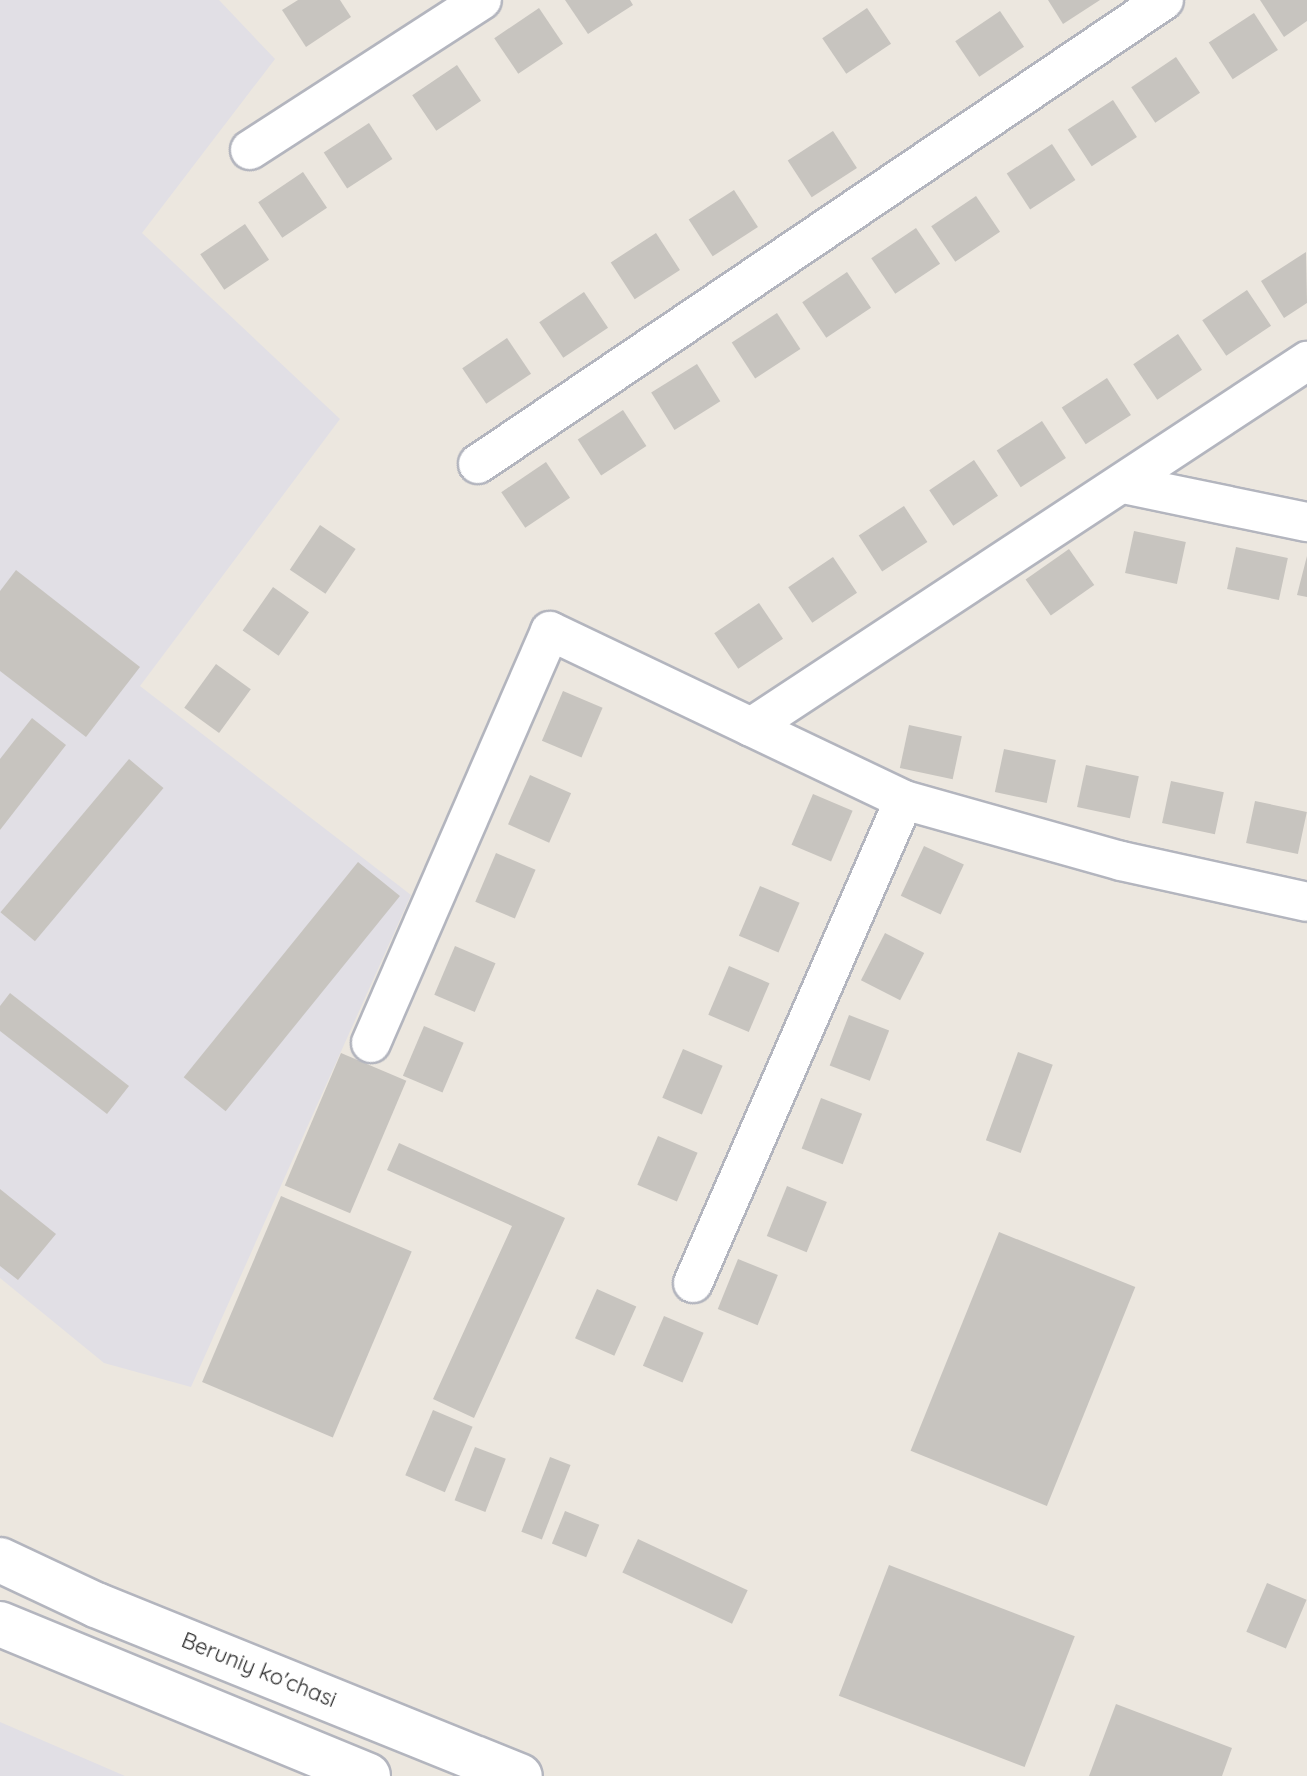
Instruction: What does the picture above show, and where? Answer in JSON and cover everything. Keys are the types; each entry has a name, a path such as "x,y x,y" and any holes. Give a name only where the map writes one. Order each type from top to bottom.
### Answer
{"main road":[{"name":"Beruniy ko'chasi","path":"0,1560 96,1605 520,1776"},
{"path":"0,1624 368,1776"}],"street":[{"path":"250,150 482,0"},
{"path":"478,464 1164,0"},
{"path":"751,727 1307,361"},
{"path":"1123,484 1307,522"},
{"path":"371,1043 550,631 904,800 1121,861 1307,902"},
{"path":"693,1283 904,800"}],"shaded area":[{"path":"0,0 219,0 275,59 142,233 340,419 140,686 411,895 191,1387 104,1363 0,1278"},
{"path":"0,1722 125,1776 0,1776"}],"building":[{"path":"298,0 340,0 351,17 306,47 282,10"},
{"path":"565,0 630,0 633,5 588,34"},
{"path":"1048,0 1100,0 1063,24"},
{"path":"1260,0 1307,0 1307,21 1284,37"},
{"path":"539,8 563,44 518,74 494,38"},
{"path":"867,8 891,44 846,74 822,38"},
{"path":"1000,11 1024,47 979,77 955,41"},
{"path":"1254,13 1278,50 1233,79 1209,42"},
{"path":"1176,57 1200,93 1155,123 1131,87"},
{"path":"457,65 481,101 436,131 412,95"},
{"path":"1113,100 1137,137 1092,166 1068,129"},
{"path":"369,123 392,159 347,188 324,152"},
{"path":"833,131 857,168 812,197 788,160"},
{"path":"1052,144 1075,180 1030,209 1007,173"},
{"path":"303,172 327,208 282,238 258,202"},
{"path":"734,190 758,227 713,256 689,219"},
{"path":"976,196 1000,232 955,262 931,226"},
{"path":"245,224 269,260 224,290 200,254"},
{"path":"916,228 940,264 895,294 871,258"},
{"path":"656,233 680,270 635,299 611,262"},
{"path":"1306,252 1307,303 1284,318 1261,281"},
{"path":"847,272 871,308 826,338 802,302"},
{"path":"1247,290 1271,326 1226,356 1202,320"},
{"path":"584,292 608,328 563,358 539,322"},
{"path":"777,313 800,349 755,378 732,342"},
{"path":"1178,334 1202,370 1157,400 1133,364"},
{"path":"507,338 531,374 486,404 462,368"},
{"path":"697,364 720,401 675,430 651,393"},
{"path":"1107,378 1131,415 1086,444 1062,407"},
{"path":"623,410 646,446 601,475 578,439"},
{"path":"1042,421 1066,458 1021,487 997,450"},
{"path":"974,460 998,496 953,526 929,490"},
{"path":"546,462 570,498 525,528 501,492"},
{"path":"904,506 927,542 882,571 859,535"},
{"path":"320,525 356,549 325,594 290,570"},
{"path":"1134,531 1186,542 1177,584 1125,573"},
{"path":"1236,547 1288,558 1279,600 1227,589"},
{"path":"1069,549 1094,585 1051,615 1026,579"},
{"path":"1307,556 1307,597 1297,595"},
{"path":"833,557 857,593 812,623 788,587"},
{"path":"16,570 140,667 86,737 0,671 0,591"},
{"path":"273,587 309,612 279,656 243,630"},
{"path":"759,603 783,639 738,669 714,633"},
{"path":"216,664 251,689 219,733 184,708"},
{"path":"563,691 603,708 581,758 542,741"},
{"path":"32,718 66,745 0,830 0,759"},
{"path":"909,725 962,736 953,779 900,768"},
{"path":"1004,749 1056,760 1047,803 995,792"},
{"path":"129,759 163,788 35,941 0,912"},
{"path":"1086,765 1139,776 1130,818 1077,807"},
{"path":"530,775 571,793 549,843 508,824"},
{"path":"1171,781 1224,792 1215,834 1162,823"},
{"path":"813,794 853,811 831,861 792,845"},
{"path":"1255,801 1307,812 1298,854 1246,843"},
{"path":"924,846 964,865 941,914 901,896"},
{"path":"496,853 536,870 515,919 475,902"},
{"path":"358,862 400,896 226,1111 184,1077"},
{"path":"760,886 800,903 778,953 739,936"},
{"path":"885,933 924,953 900,1000 861,980"},
{"path":"455,946 496,963 475,1012 434,995"},
{"path":"729,966 770,983 749,1032 708,1015"},
{"path":"10,993 129,1086 107,1114 0,1031 0,1006"},
{"path":"849,1015 889,1030 870,1081 830,1065"},
{"path":"424,1026 464,1043 442,1093 403,1076"},
{"path":"683,1049 723,1066 702,1115 662,1098"},
{"path":"1018,1052 1053,1065 1021,1153 986,1140"},
{"path":"341,1053 406,1081 350,1213 285,1186"},
{"path":"821,1098 862,1114 843,1164 802,1148"},
{"path":"658,1136 698,1153 677,1202 637,1185"},
{"path":"399,1143 565,1218 474,1418 433,1399 512,1226 387,1170"},
{"path":"787,1186 827,1202 807,1252 767,1236"},
{"path":"0,1189 56,1234 18,1280 0,1266"},
{"path":"281,1196 412,1251 333,1437 202,1382"},
{"path":"999,1232 1135,1287 1047,1506 911,1451"},
{"path":"738,1259 778,1275 758,1325 718,1309"},
{"path":"597,1289 636,1306 614,1356 575,1338"},
{"path":"664,1316 704,1333 682,1383 643,1366"},
{"path":"433,1410 473,1427 445,1492 405,1475"},
{"path":"475,1447 506,1459 485,1512 455,1500"},
{"path":"550,1457 571,1465 542,1540 521,1532"},
{"path":"565,1511 599,1525 586,1557 552,1543"},
{"path":"638,1539 748,1590 732,1624 622,1573"},
{"path":"889,1565 1075,1636 1025,1767 839,1696"},
{"path":"1267,1583 1307,1600 1286,1649 1246,1632"},
{"path":"1116,1704 1232,1748 1222,1776 1089,1776"}]}
